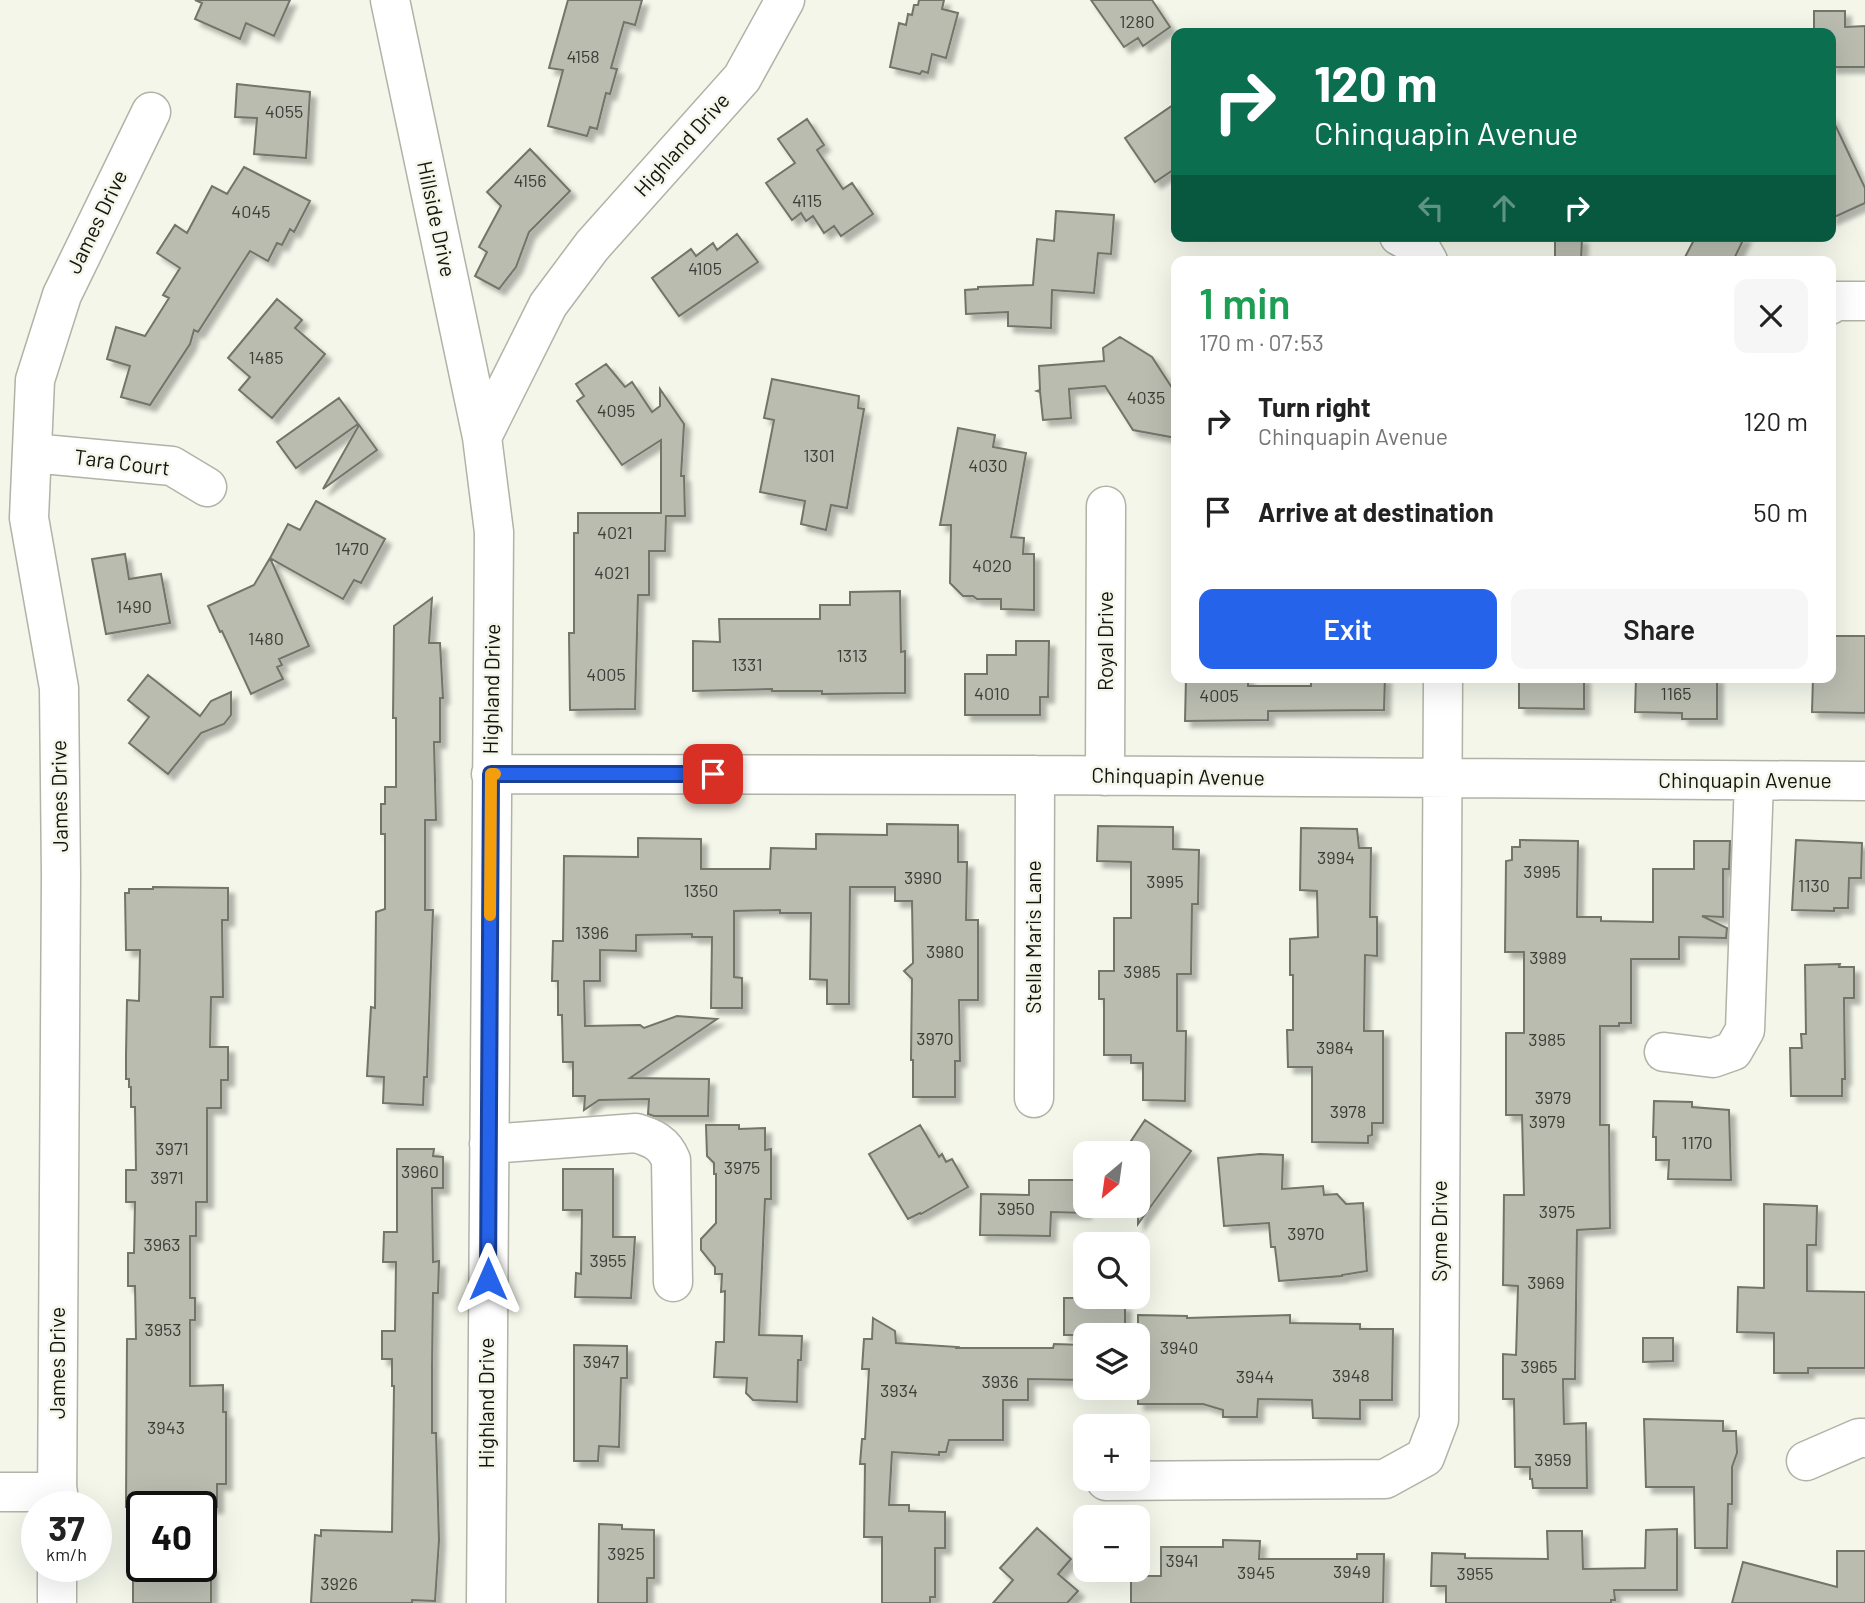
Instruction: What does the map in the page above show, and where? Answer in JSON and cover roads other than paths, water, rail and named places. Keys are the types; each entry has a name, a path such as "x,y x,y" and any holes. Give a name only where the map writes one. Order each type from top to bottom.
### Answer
{"street":[{"name":"Hillside Drive","path":"390,0 482,437"},
{"name":"Highland Drive","path":"486,1603 494,532 482,437 548,305 592,246 742,78 785,0"},
{"name":"James Drive","path":"57,1491 61,876 59,688 29,518 35,380 62,295 151,111"},
{"path":"1410,242 1420,247 1425,256"},
{"path":"1836,301 1865,300"},
{"name":"Tara Court","path":"32,453 172,466 207,487"},
{"name":"Royal Drive","path":"1105,776 1106,506"},
{"name":"Syme Drive","path":"1150,1481 1385,1479 1425,1457 1439,1420 1443,683"},
{"name":"Chinquapin Avenue","path":"491,774 1865,781"},
{"name":"Stella Maris Lane","path":"1034,1098 1035,775"},
{"path":"1664,1052 1713,1058 1733,1051 1745,1030 1754,781"},
{"path":"489,1144 636,1133 654,1139 666,1149 671,1160 673,1282"},
{"path":"1806,1461 1859,1438 1865,1438"},
{"path":"0,1492 21,1495"},
{"path":"57,1582 57,1603"}]}
